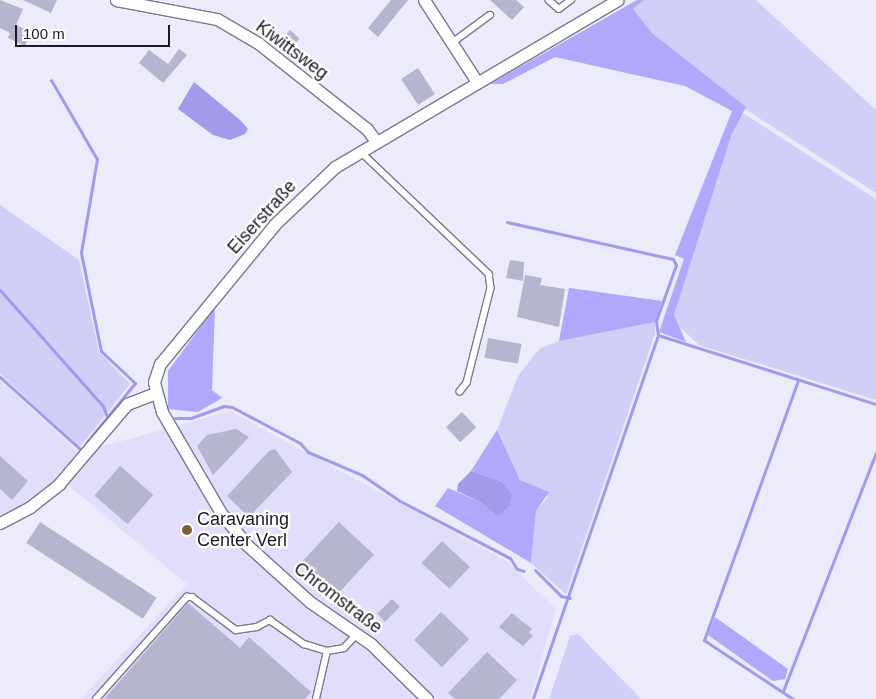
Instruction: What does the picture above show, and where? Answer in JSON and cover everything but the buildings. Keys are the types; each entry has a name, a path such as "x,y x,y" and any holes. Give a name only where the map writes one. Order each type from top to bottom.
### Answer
{"street":[{"name":"Kiwittsweg","path":"116,0 216,19 258,43 367,129 375,140"},
{"path":"424,0 477,82"},
{"name":"Eiserstraße","path":"155,393 160,364 275,224 307,191 375,140 617,0"},
{"path":"0,523 30,507 59,484 127,404 155,393"},
{"name":"Chromstraße","path":"155,393 205,487 247,545 310,602 357,634 427,699"}],"lane":[{"path":"548,0 559,9 571,0"},
{"path":"452,43 490,15"},
{"path":"360,150 489,274 491,288 470,373 460,392"},
{"path":"96,699 187,597 192,597 236,630 257,627 270,620 304,644 327,651 344,648 357,634"},
{"path":"316,699 327,651"}],"shaded area":[{"path":"637,0 644,0 633,9 653,34 746,107 731,136 674,315 686,342 659,332 684,259 675,255 732,111 685,86 555,57 503,84 490,84"},
{"path":"644,0 756,0 876,110 876,193 745,109 653,34 633,9"},
{"path":"194,82 240,120 248,129 245,134 230,140 213,135 178,109"},
{"path":"743,113 876,199 876,400 699,345 676,323 674,315 695,246 731,136"},
{"path":"0,205 79,260 99,352 130,384 80,447 0,374"},
{"path":"569,288 662,301 655,322 559,341"},
{"path":"215,307 212,390 222,398 198,412 168,409 168,371"},
{"path":"655,322 655,334 566,594 531,563 536,511 548,497 520,480 497,430 518,376 540,348 559,341"},
{"path":"0,380 78,452 51,484 25,504 0,517"},
{"path":"230,411 506,561 556,609 530,699 81,699 187,584 67,484 100,447"},
{"path":"497,430 520,480 549,492 536,511 531,563 435,506 448,488 480,502 497,516 501,481 471,471"},
{"path":"471,471 501,481 512,495 508,507 497,516 480,502 457,491 458,484"},
{"path":"715,617 788,669 785,679 773,681 708,635"},
{"path":"578,634 641,699 549,699 570,636"}],"waterway":[{"path":"51,80 97,159 81,253 101,351 135,383 86,443"},
{"path":"507,222 673,259 676,265 656,321 658,335 533,699"},
{"path":"0,290 103,406 107,417"},
{"path":"658,335 876,404"},
{"path":"0,377 81,450"},
{"path":"793,699 704,640 798,380"},
{"path":"175,418 191,418 224,406 232,407 300,443 308,452 362,475 400,501 510,558 517,569 524,571"},
{"path":"783,691 876,452"},
{"path":"535,570 561,596 570,598"}],"place":[{"name":"Caravaning Center Verl","path":"187,530"}]}
